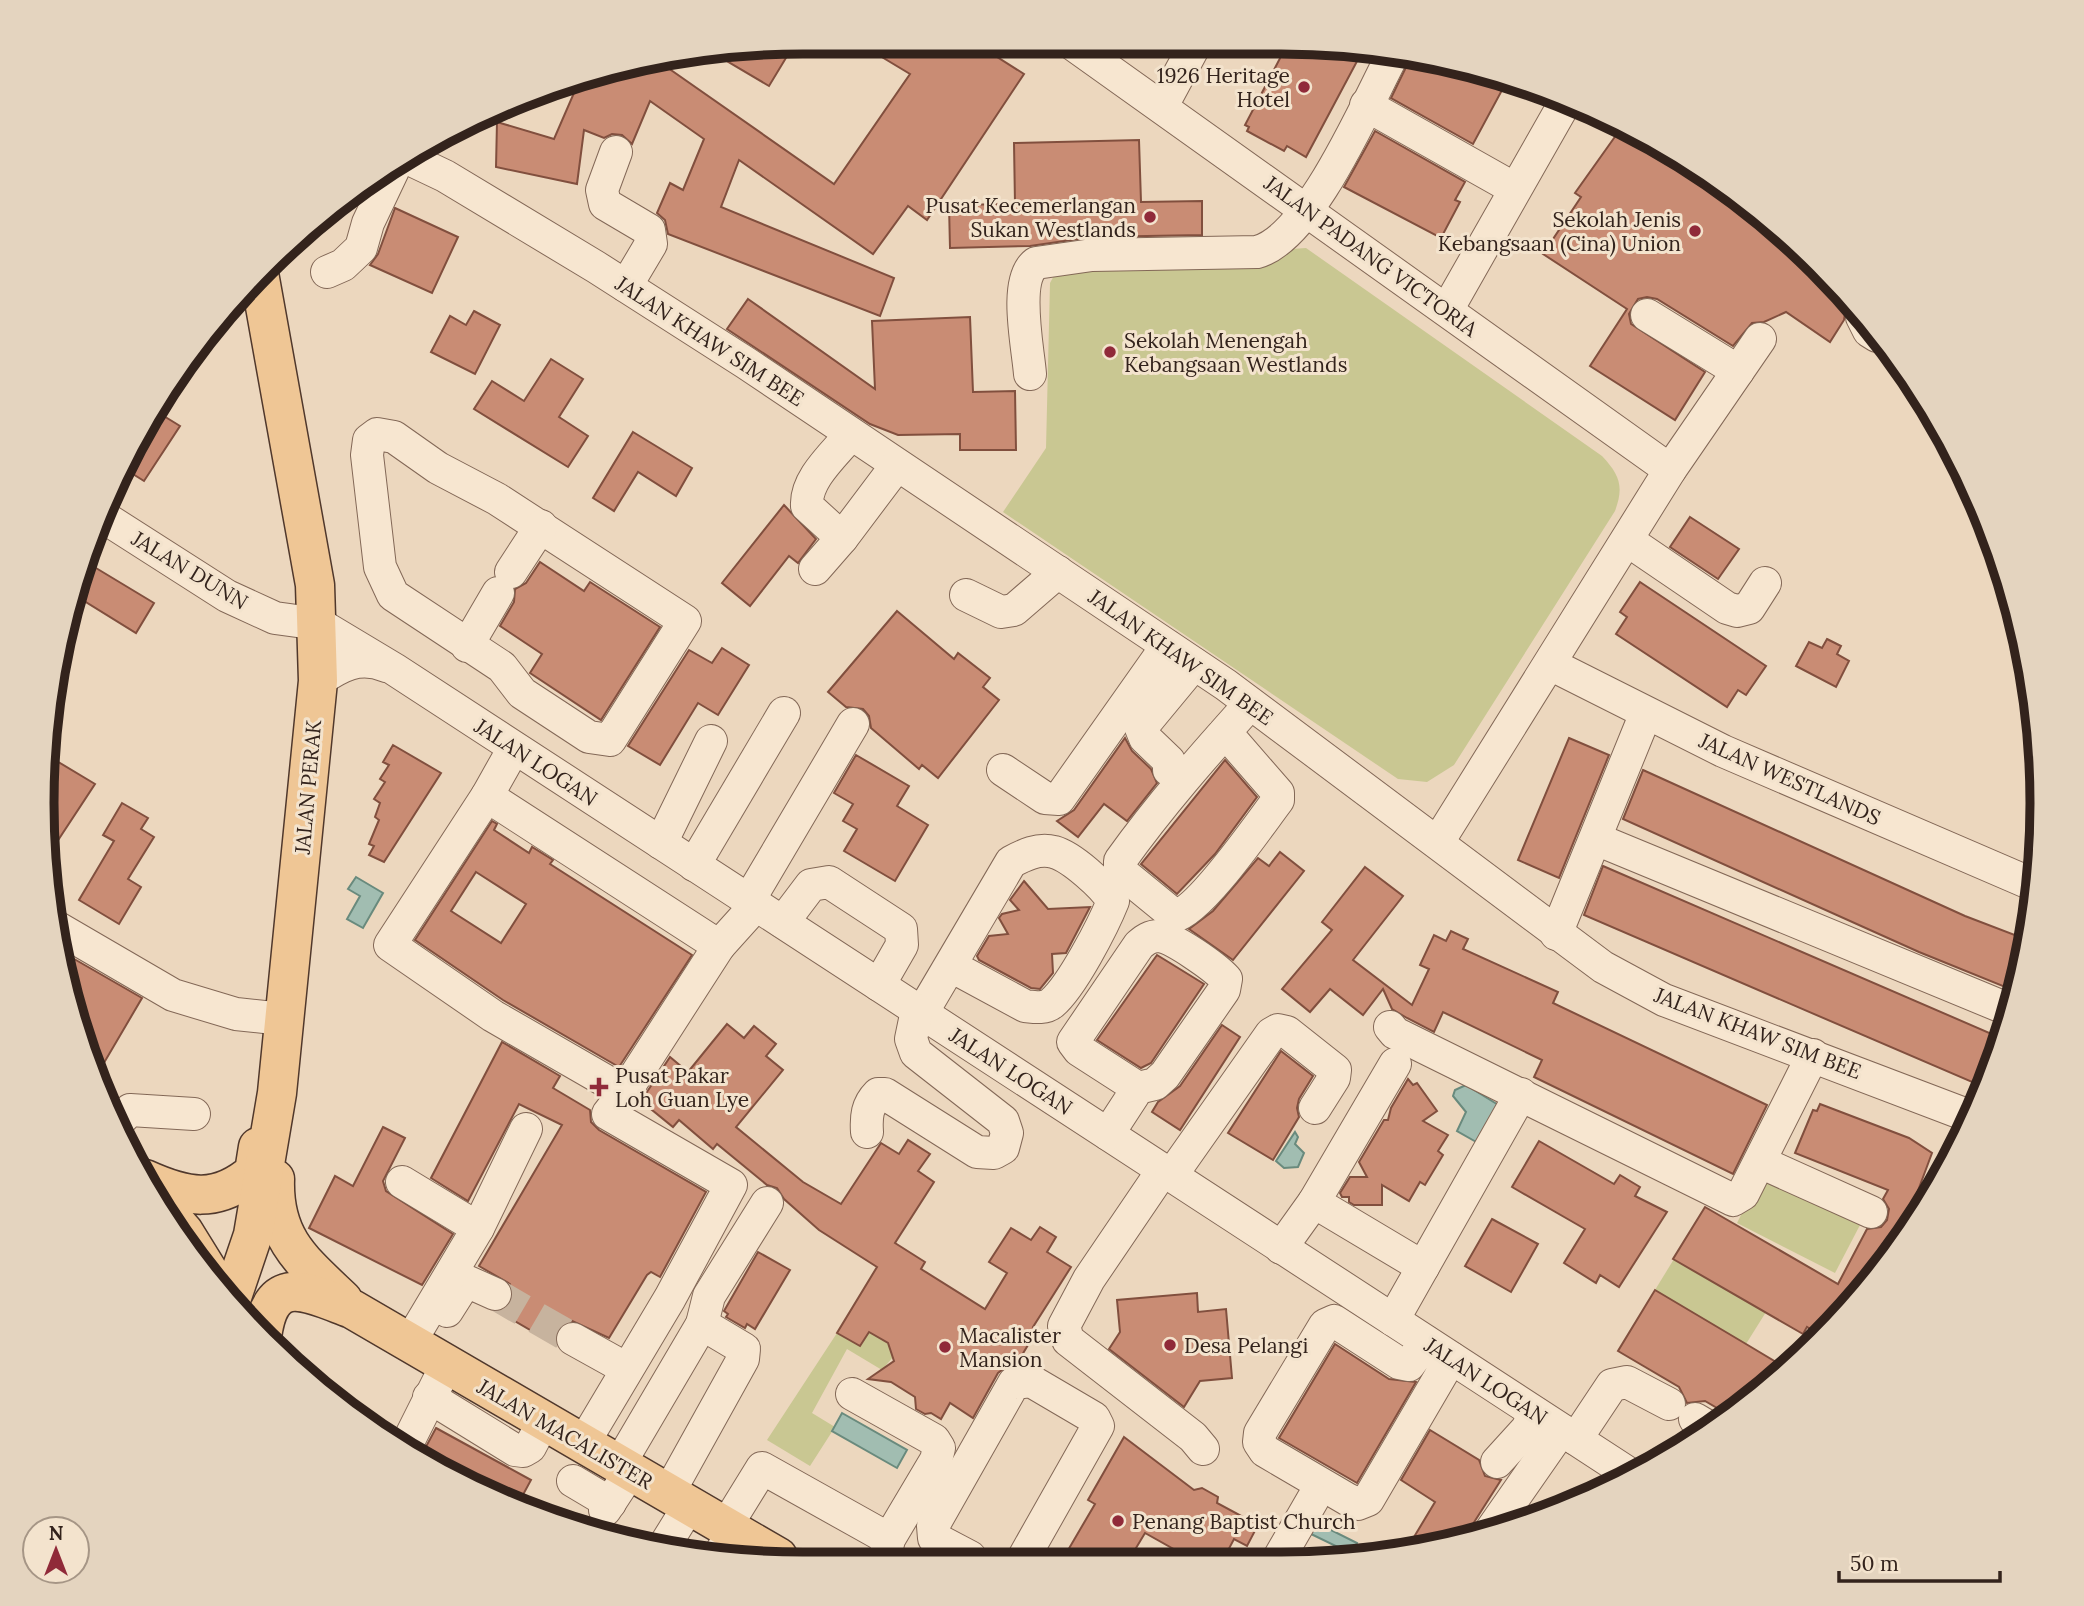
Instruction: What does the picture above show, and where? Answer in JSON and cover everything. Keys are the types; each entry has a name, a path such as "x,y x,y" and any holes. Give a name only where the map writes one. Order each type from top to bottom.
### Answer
{"main road":[{"name":"JALAN PERAK","path":"234,1290 253,1235 272,1124 302,863 319,624 315,585 261,287"},
{"path":"159,1184 184,1193 211,1196 237,1186 254,1172 274,1037 283,1019"},
{"path":"272,1124 276,1152 277,1216 285,1237 302,1259 352,1308"},
{"path":"265,1323 268,1308 275,1298 286,1292 302,1290 352,1308"},
{"name":"JALAN MACALISTER","path":"352,1308 427,1373 537,1434 583,1444 616,1487 678,1500 725,1539 756,1550"}],"street":[{"name":"JALAN PADANG VICTORIA","path":"1087,54 1670,470"},
{"path":"1162,106 1190,54"},
{"path":"1302,206 1371,60"},
{"path":"1030,374 1024,282 1030,268 1036,264 1092,255 1257,252 1272,248 1366,105 1389,63"},
{"path":"1366,105 1515,189"},
{"path":"1447,310 1562,109"},
{"path":"616,152 602,190 605,204 649,230 651,244 626,286"},
{"name":"JALAN KHAW SIM BEE","path":"418,162 626,286 1194,664 1438,842 1603,967 1664,1000 1962,1113"},
{"path":"327,272 343,265 361,248 368,223 399,173"},
{"path":"1647,315 1738,371"},
{"path":"1438,842 1670,470 1760,339"},
{"path":"377,434 394,437 438,468 466,480 541,526 682,617 685,625 610,740 589,737 522,693 502,667 467,646 422,617 393,595 385,585 380,567 367,455 369,440 377,434"},
{"path":"842,538 807,506 806,497 809,486 851,434"},
{"path":"816,569 897,465"},
{"name":"JALAN DUNN","path":"110,520 227,596 275,618 319,624"},
{"path":"467,646 541,526"},
{"path":"1627,540 1727,608 1737,611 1749,608 1765,583"},
{"path":"966,595 1001,612 1014,610 1058,572"},
{"name":"JALAN LOGAN","path":"319,624 394,669 1622,1469"},
{"path":"1003,770 1045,798 1059,799 1167,646"},
{"name":"JALAN LOGAN","path":"317,681 353,661 375,661 394,669"},
{"path":"1169,769 1169,761 1144,738 1141,728 1194,664"},
{"name":"JALAN WESTLANDS","path":"1550,664 1646,713 1801,786 2026,871"},
{"path":"522,693 487,796 390,945 494,1016 625,1092"},
{"path":"1225,732 1278,793 1278,800 1206,892 1183,915 1175,916 1120,871 1120,861 1191,769 1250,704"},
{"path":"694,864 784,713"},
{"path":"1556,934 1646,713"},
{"path":"583,1444 670,1298 731,1185 608,1114 719,946 752,903 853,724"},
{"path":"661,843 710,741"},
{"path":"487,796 719,946"},
{"path":"1596,839 2001,1006"},
{"path":"867,1132 866,1117 871,1101 878,1094 886,1094 978,1152 994,1153 1003,1148 1007,1133 1003,1121 916,1053 911,1039 919,1011 951,966 1011,862 1030,852 1055,852 1103,885 1112,901 1106,919 1074,973 1051,1004 1025,1006 951,966"},
{"path":"783,922 811,886 829,882 866,905 901,929 902,945 879,985"},
{"path":"66,933 173,995 236,1014 283,1019"},
{"path":"1108,1134 1138,1088 1155,1084 1165,1074 1224,990 1226,979 1217,968 1162,936 1150,937 1139,945 1073,1042 1079,1050 1138,1088"},
{"path":"1390,1027 1395,1033 1733,1200 1743,1194 1813,1055"},
{"path":"1203,1449 1193,1437 1068,1340 1064,1326 1089,1279 1271,1034 1279,1030 1287,1032 1335,1070 1334,1078 1315,1108"},
{"path":"1281,1248 1314,1202 1395,1064"},
{"path":"1393,1320 1521,1094"},
{"path":"123,1117 130,1110 194,1114"},
{"path":"408,1438 427,1373 478,1228 526,1129"},
{"path":"1760,1162 1871,1212"},
{"path":"402,1182 478,1228"},
{"path":"1314,1202 1423,1267"},
{"path":"573,1481 616,1487 702,1324 709,1297 767,1203"},
{"path":"427,1373 466,1281 495,1294"},
{"path":"1334,1321 1399,1363 1409,1365 1439,1350 1368,1500 1358,1504 1347,1499 1265,1451 1259,1442 1260,1433 1325,1325 1334,1321"},
{"path":"666,1538 678,1500 743,1359 744,1349 739,1344 702,1324"},
{"path":"573,1339 627,1369"},
{"path":"427,1373 517,1465 522,1464 537,1434"},
{"path":"928,1548 933,1526 1014,1383 1031,1381 1094,1418 1098,1426 1027,1552"},
{"path":"1498,1519 1557,1427 1612,1385 1628,1382 1692,1417"},
{"path":"725,1539 762,1468 887,1548 936,1460 939,1448 934,1440 852,1394"},
{"path":"1497,1462 1527,1429 1557,1427"},
{"path":"1282,1552 1313,1499"}],"shaded area":[{"path":"1306,248 1602,456 1619,482 1615,511 1454,765 1427,782 1398,779 1003,512 1046,448 1050,283 1056,272 1079,263"},
{"path":"356,877 383,893 363,928 347,919 360,896 348,889"},
{"path":"1466,1085 1500,1106 1478,1143 1457,1131 1466,1112 1453,1096 1455,1090"},
{"path":"1295,1132 1298,1137 1295,1144 1304,1153 1298,1167 1284,1168 1276,1161"},
{"path":"1761,1175 1860,1225 1835,1273 1737,1223"},
{"path":"1674,1259 1766,1312 1746,1344 1655,1290"},
{"path":"869,1332 893,1346 893,1357 882,1370 847,1349 812,1413 835,1427 810,1466 767,1440 837,1333 860,1346"},
{"path":"842,1413 907,1450 897,1468 832,1431"},
{"path":"1317,1523 1357,1543 1355,1547 1341,1549 1311,1534"}],"building":[{"path":"877,54 992,54 1024,74 927,220 908,206 873,254 739,160 721,207 894,278 880,316 668,234 665,220 657,213 670,183 683,190 704,139 650,101 632,144 622,135 612,134 604,138 584,130 577,184 496,167 497,122 554,139 575,90 667,67 834,184 910,74"},
{"name":"1926 Heritage Hotel","path":"1282,54 1358,59 1306,157 1287,146 1284,151 1247,131 1249,127 1245,125"},
{"path":"788,55 769,86 724,59"},
{"path":"1407,66 1503,88 1473,144 1391,98"},
{"path":"1375,131 1465,182 1455,200 1460,202 1441,238 1344,187"},
{"name":"Sekolah Jenis Kebangsaan (Cina) Union","path":"1617,134 1697,180 1775,240 1844,309 1844,320 1830,342 1786,312 1764,322 1752,323 1733,346 1657,299 1638,299 1629,314 1631,324 1705,372 1675,420 1590,366 1627,309 1543,254 1581,197 1575,193"},
{"path":"1139,140 1141,202 1202,201 1202,235 1092,237 1030,246 950,248 949,205 1015,204 1014,143"},
{"path":"395,208 458,237 432,293 370,265 378,254"},
{"path":"748,299 875,389 872,321 970,317 973,392 1015,391 1016,450 960,450 960,434 898,435 870,424 727,329"},
{"path":"474,311 500,325 475,374 431,352 450,316 466,325"},
{"path":"551,359 583,379 559,417 588,436 568,467 474,409 492,381 524,401"},
{"path":"163,416 180,426 144,481 131,473"},
{"path":"633,432 692,468 676,496 638,472 614,511 593,498"},
{"path":"784,505 816,539 798,563 789,556 750,606 722,583"},
{"path":"1690,517 1739,549 1718,579 1670,547"},
{"path":"540,562 584,591 590,582 660,627 601,720 530,673 542,654 500,626 514,602 515,589 526,583"},
{"path":"93,566 154,603 136,633 83,600"},
{"path":"1640,582 1766,666 1746,695 1738,690 1727,707 1616,634 1627,617 1620,612"},
{"path":"897,611 954,659 958,653 990,678 983,687 999,700 938,778 922,765 919,769 871,728 869,716 863,709 846,707 828,692"},
{"path":"1827,639 1841,646 1837,654 1849,661 1836,687 1796,666 1809,642 1822,648"},
{"path":"722,648 749,665 718,715 698,703 660,765 628,746 689,650 712,663"},
{"path":"1125,738 1132,751 1151,769 1157,783 1127,821 1104,804 1078,837 1057,821 1074,810"},
{"path":"1569,738 1609,755 1559,878 1518,860"},
{"path":"393,745 441,773 384,862 369,855 374,846 369,844 379,820 375,817 380,803 374,799 385,782 380,779 389,765 383,762"},
{"path":"856,755 909,786 897,806 928,825 895,881 844,851 857,829 843,821 853,804 834,793"},
{"path":"56,760 95,784 56,844"},
{"path":"1225,760 1257,797 1215,854 1177,894 1141,864"},
{"path":"1643,770 1965,916 2017,936 2006,987 1919,952 1623,819"},
{"path":"122,803 148,818 141,829 154,837 128,879 141,887 119,924 79,900 114,841 103,835"},
{"path":"492,821 497,824 494,830 529,853 532,847 553,860 550,864 692,955 619,1067 503,1000 415,940","holes":["476,872 526,904 501,943 451,911"]},
{"path":"1280,852 1304,871 1233,960 1189,929 1213,911 1258,858 1269,866"},
{"path":"1603,866 1993,1034 1975,1083 1584,915"},
{"path":"1365,867 1403,896 1353,960 1412,1005 1429,969 1420,965 1434,935 1446,941 1451,931 1468,939 1463,949 1558,992 1553,1003 1767,1105 1733,1174 1534,1077 1542,1060 1443,1012 1434,1032 1392,1009 1383,989 1363,1015 1330,989 1310,1012 1282,989 1332,930 1322,922"},
{"path":"1024,881 1048,909 1090,907 1066,953 1052,954 1053,973 1040,989 1031,988 979,960 977,956 989,936 1008,934 999,918 1002,914 1019,910 1010,900"},
{"path":"1157,955 1204,984 1151,1063 1141,1068 1097,1040"},
{"path":"71,957 142,998 102,1066 80,997"},
{"path":"727,1024 744,1038 754,1026 776,1044 766,1056 783,1070 736,1127 803,1182 841,1204 881,1143 899,1154 908,1140 930,1154 918,1171 934,1182 895,1243 925,1262 921,1269 985,1309 1007,1273 989,1262 1011,1228 1031,1240 1040,1227 1056,1237 1047,1252 1071,1267 1033,1327 1037,1330 1022,1355 998,1373 973,1418 950,1403 941,1419 931,1413 925,1414 916,1409 915,1397 891,1382 868,1379 894,1361 888,1343 869,1332 860,1346 837,1333 877,1267 819,1230 784,1199 777,1188 767,1185 717,1144 713,1149 679,1120 673,1127 641,1101 670,1057 688,1072"},
{"path":"1222,1025 1240,1037 1180,1130 1152,1112 1158,1102 1180,1086"},
{"path":"502,1042 560,1076 553,1088 590,1110 591,1122 599,1130 706,1192 660,1277 651,1272 647,1275 609,1338 572,1321 557,1330 556,1345 499,1312 512,1301 510,1284 479,1266 562,1125 519,1104 468,1201 431,1178"},
{"path":"1281,1051 1313,1076 1299,1099 1299,1117 1273,1160 1228,1133"},
{"path":"1408,1079 1413,1085 1417,1083 1437,1111 1423,1121 1448,1135 1438,1151 1443,1155 1425,1185 1420,1182 1409,1201 1382,1185 1382,1205 1354,1205 1349,1202 1349,1197 1342,1197 1340,1193 1350,1177 1367,1177 1359,1162 1384,1120 1388,1120 1391,1108"},
{"path":"1820,1104 1909,1138 1932,1153 1913,1204 1904,1219 1844,1297 1812,1330 1807,1327 1803,1334 1673,1259 1705,1207 1838,1284 1867,1229 1881,1227 1887,1220 1889,1209 1883,1199 1888,1190 1795,1153 1813,1110 1817,1111"},
{"path":"383,1127 405,1138 383,1181 386,1191 453,1234 422,1285 309,1228 335,1176 353,1186"},
{"path":"1539,1141 1614,1184 1620,1175 1640,1187 1635,1196 1667,1212 1619,1287 1600,1275 1596,1283 1564,1263 1585,1229 1512,1187"},
{"path":"1492,1219 1538,1244 1511,1292 1465,1266"},
{"path":"758,1252 790,1270 755,1329 747,1324 745,1328 726,1317 728,1314 724,1311"},
{"path":"1655,1290 1778,1363 1720,1410 1705,1401 1687,1403 1679,1387 1618,1351"},
{"name":"Desa Pelangi","path":"1197,1293 1198,1312 1226,1309 1232,1378 1200,1381 1184,1407 1109,1349 1120,1332 1117,1300"},
{"path":"1335,1344 1389,1379 1416,1382 1357,1483 1279,1438"},
{"path":"436,1428 531,1480 522,1497 472,1475 425,1449"},
{"path":"1430,1430 1479,1460 1485,1476 1501,1480 1471,1527 1413,1539 1435,1502 1401,1480"},
{"name":"Penang Baptist Church","path":"1124,1437 1194,1490 1202,1488 1218,1497 1217,1503 1258,1525 1247,1546 1234,1539 1227,1552 1177,1552 1145,1533 1134,1552 1067,1552 1095,1504 1088,1500"}],"tunnel":[{"path":"495,1294 573,1339"}],"place":[{"name":"1926 Heritage Hotel","path":"1304,87"},
{"name":"Pusat Kecemerlangan Sukan Westlands","path":"1150,217"},
{"name":"Sekolah Jenis Kebangsaan (Cina) Union","path":"1695,231"},
{"name":"Sekolah Menengah Kebangsaan Westlands","path":"1110,352"},
{"name":"Pusat Pakar Loh Guan Lye","path":"599,1087"},
{"name":"Desa Pelangi","path":"1170,1345"},
{"name":"Macalister Mansion","path":"945,1347"},
{"name":"Penang Baptist Church","path":"1118,1521"}]}
